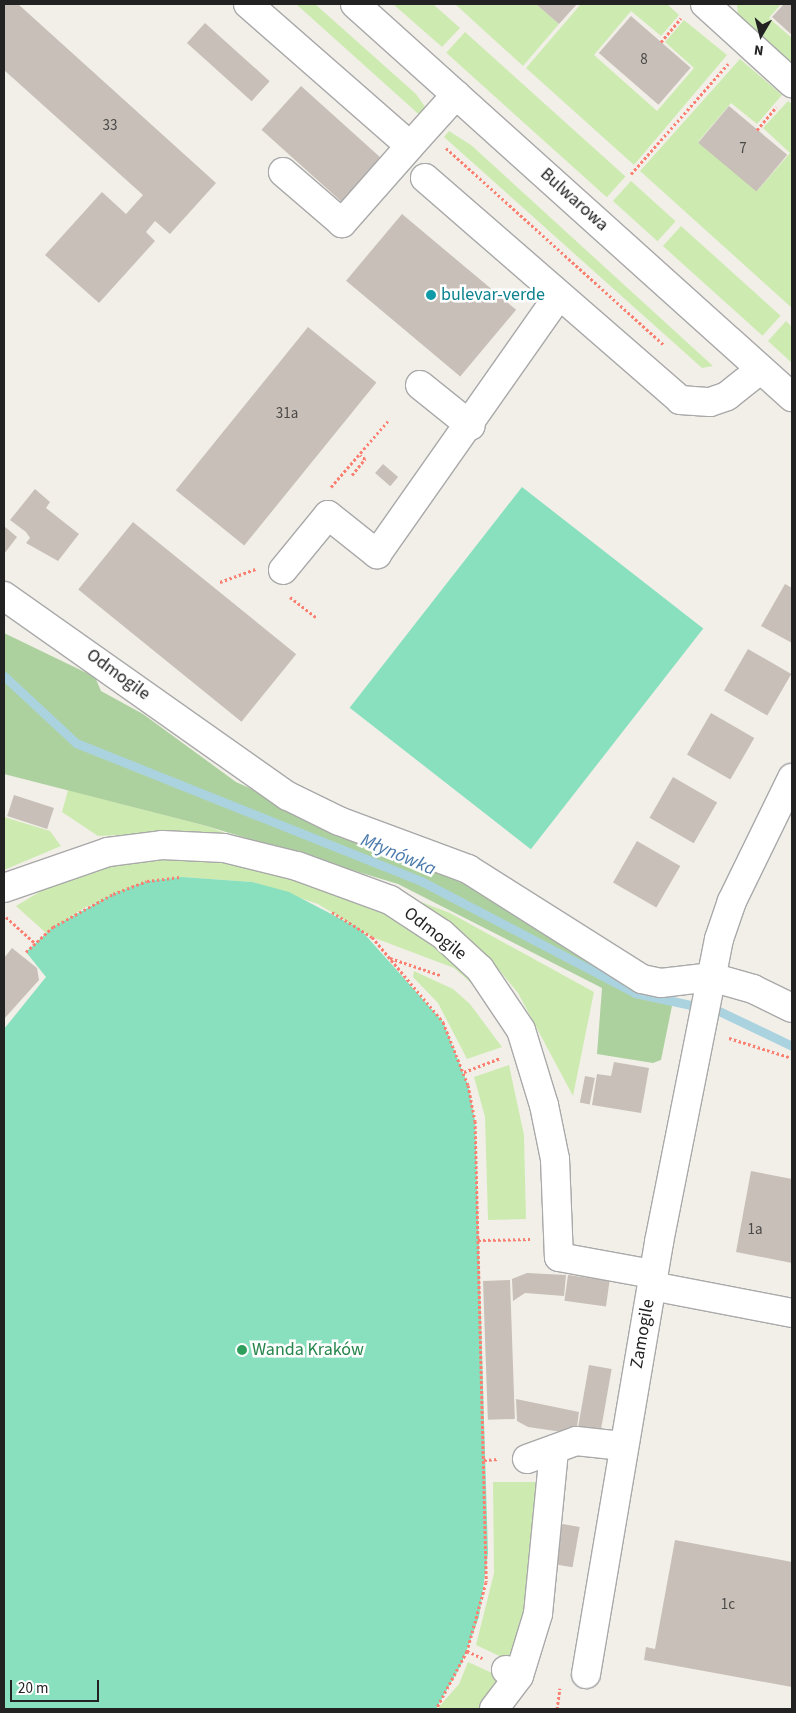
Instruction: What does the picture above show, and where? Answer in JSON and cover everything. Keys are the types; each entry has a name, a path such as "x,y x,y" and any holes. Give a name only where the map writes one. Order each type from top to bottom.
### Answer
{"street":[{"path":"248,4 410,146"},
{"name":"Bulwarowa","path":"355,4 792,397"},
{"path":"704,8 787,92"},
{"path":"282,172 342,223 456,95"},
{"path":"425,178 558,296 680,400 710,402 727,396 761,369"},
{"path":"283,570 328,515 377,554 470,426 558,296"},
{"path":"420,386 470,426"},
{"name":"Odmogile","path":"4,596 288,796 339,821 468,869 642,980 753,989 792,1008"},
{"path":"709,986 727,912 792,778"},
{"name":"Odmogile","path":"4,888 108,852 162,845 224,848 296,866 390,900 442,934 480,969 520,1030 544,1105 555,1159 559,1257 652,1280"},
{"name":"Zamogile","path":"586,1674 652,1280 709,986"},
{"path":"652,1280 792,1313"},
{"path":"527,1459 554,1451 576,1441 623,1446"},
{"path":"494,1709 513,1673 538,1614 554,1451"}],"path":[{"path":"661,42 704,8"},
{"path":"631,174 736,55"},
{"path":"757,130 787,92"},
{"path":"440,142 673,353"},
{"path":"352,476 365,459 360,455"},
{"path":"26,952 54,927 113,894 147,881 191,877"},
{"path":"327,909 372,938 422,994 443,1022 464,1072 475,1121 486,1582 467,1651 436,1709"},
{"path":"8,918 36,943"},
{"path":"700,1031 750,1042 792,1058"},
{"path":"464,1072 505,1056"},
{"path":"478,1240 526,1239"},
{"path":"484,1460 492,1459"},
{"path":"467,1651 472,1654"}],"green space":[{"path":"296,4 315,4 416,94 428,111 424,119"},
{"path":"393,4 433,4 460,28 442,47"},
{"path":"455,4 536,4 559,24 523,66"},
{"path":"581,4 667,4 679,15 661,36 631,11 594,55 657,111 694,68 665,42 684,20 727,55 634,165 526,68"},
{"path":"737,4 781,4 769,18 792,38 792,68 738,16"},
{"path":"465,32 626,177 607,197 446,53"},
{"path":"740,59 782,95 757,124 731,103 698,142 757,191 790,153 763,128 788,101 792,104 792,308 640,171"},
{"path":"449,131 471,145 713,366 702,368 444,137"},
{"path":"631,181 676,221 658,241 613,201"},
{"path":"681,226 781,316 763,336 663,246"},
{"path":"786,321 792,327 792,363 768,341"},
{"path":"522,487 703,629 531,849 350,708"},
{"path":"4,633 95,677 101,691 143,714 236,782 526,912 620,976 674,996 661,1060 653,1063 597,1054 602,988 398,884 203,825 4,774"},
{"path":"68,790 203,825 251,842 184,832 98,836 62,812"},
{"path":"4,817 50,831 61,846 4,870"},
{"path":"228,856 386,910 483,986 479,990 454,968 372,937 318,904 252,882 182,877 147,881 84,908 46,933 16,906 46,888 128,860"},
{"name":"Wanda Kraków","path":"182,877 252,882 289,892 360,929 443,1022 468,1085 475,1121 488,1553 479,1617 461,1665 436,1709 4,1709 4,1029 46,977 26,952 53,927 113,894 147,881"},
{"path":"416,900 450,913 594,992 573,1096 518,993 490,959"},
{"path":"414,971 453,989 470,1004 502,1047 467,1059 438,1003 413,977"},
{"path":"509,1065 524,1135 526,1219 488,1220 485,1117 474,1077"},
{"path":"493,1482 535,1482 538,1495 524,1620 510,1661 476,1645 494,1573"},
{"path":"468,1662 503,1678 482,1709 437,1709 459,1684"}],"building":[{"path":"4,4 18,4 216,183 170,234 155,221 146,232 155,241 99,303 45,255 102,192 126,214 143,195 4,70"},
{"path":"536,4 577,4 559,24"},
{"path":"784,4 792,4 792,35 772,17"},
{"path":"631,16 691,68 658,105 599,53"},
{"path":"205,23 270,81 252,101 187,43"},
{"path":"301,86 383,160 344,204 262,130"},
{"path":"729,106 787,155 756,192 698,143"},
{"name":"bulevar-verde","path":"402,214 516,310 460,376 346,281"},
{"path":"308,327 376,382 244,546 176,490"},
{"path":"383,464 398,477 390,486 375,473"},
{"path":"35,489 50,502 46,508 79,534 58,561 26,543 30,538 26,532 10,520"},
{"path":"133,522 296,654 241,722 78,590"},
{"path":"4,526 17,537 4,554"},
{"path":"785,584 792,588 792,643 761,626"},
{"path":"748,649 791,674 767,716 724,691"},
{"path":"711,713 754,738 730,780 687,755"},
{"path":"673,777 717,802 694,843 650,818"},
{"path":"14,795 54,808 47,829 7,816"},
{"path":"637,841 680,866 656,908 613,883"},
{"path":"12,948 37,968 39,980 4,1019 4,958"},
{"path":"614,1062 649,1068 641,1113 592,1105 597,1074 611,1076"},
{"path":"585,1076 595,1078 590,1104 580,1103"},
{"path":"751,1171 792,1179 792,1263 736,1252"},
{"path":"527,1273 566,1275 564,1296 525,1293 513,1301 512,1279"},
{"path":"568,1275 610,1281 606,1307 564,1301"},
{"path":"510,1280 515,1419 488,1420 483,1281"},
{"path":"589,1365 612,1369 600,1436 577,1432"},
{"path":"516,1399 579,1412 576,1434 528,1427 517,1421"},
{"path":"557,1523 580,1527 573,1567 550,1563"},
{"path":"675,1540 792,1562 792,1687 644,1660 646,1647 655,1649"}],"waterway":[{"name":"Młynówka","path":"4,676 76,743 421,881 635,993 719,1011 792,1046"}],"place":[{"name":"bulevar-verde","path":"431,295"},
{"name":"Wanda Kraków","path":"242,1350"}]}
